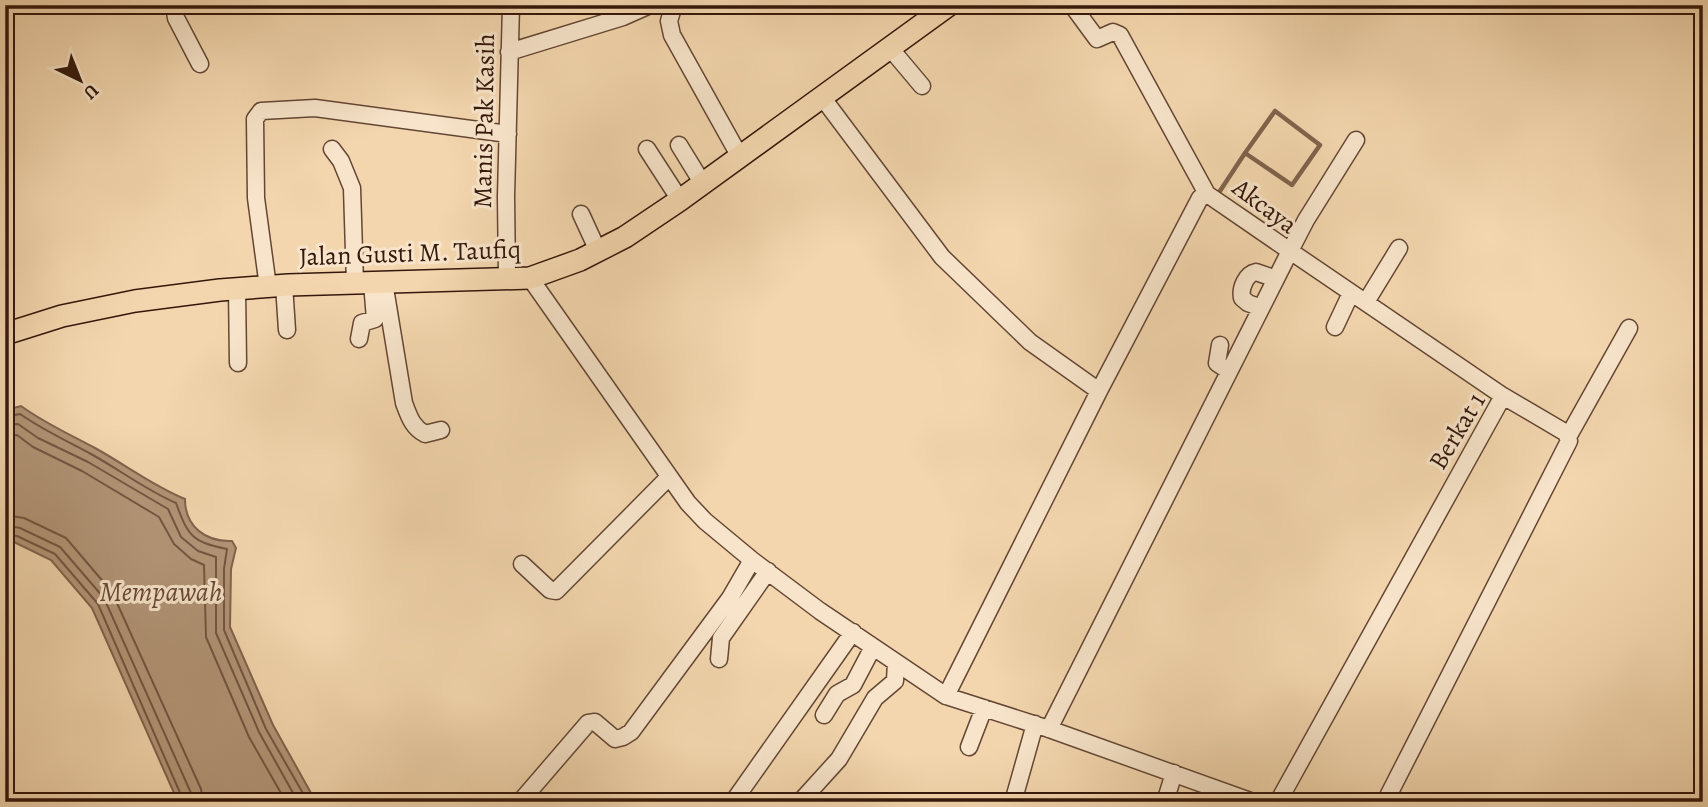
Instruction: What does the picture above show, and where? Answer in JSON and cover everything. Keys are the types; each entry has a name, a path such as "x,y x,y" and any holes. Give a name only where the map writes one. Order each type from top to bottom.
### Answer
{"main road":[{"name":"Jalan Gusti M. Taufiq","path":"5,334 62,316 135,302 237,289 530,278 598,251 625,237 680,201 949,5"}],"street":[{"path":"174,5 176,18 200,64"},
{"name":"Manis Pak Kasih","path":"507,279 511,5"},
{"path":"509,52 622,17 650,5"},
{"path":"657,5 669,21 672,35 740,157"},
{"path":"669,21 674,5"},
{"path":"1072,5 1097,39 1113,32 1120,35 1207,194"},
{"path":"890,48 922,86"},
{"path":"822,97 942,257 1030,342 1100,391"},
{"path":"287,330 256,198 255,119 261,111 315,108 508,134"},
{"path":"1356,139 1314,205 1290,251 1503,396"},
{"path":"679,145 703,184"},
{"path":"332,149 341,160 352,188 370,283 375,319 362,323 359,339"},
{"path":"647,149 680,201"},
{"name":"Akcaya","path":"946,696 1200,198 1207,194 1290,251 1043,727 1018,797"},
{"path":"581,214 598,251"},
{"path":"1366,302 1399,248"},
{"path":"1261,308 1241,298 1241,290 1247,278 1256,272 1276,279"},
{"path":"530,278 669,477 705,521 768,572 946,696 1043,727 1253,802"},
{"path":"370,283 411,422 425,434 441,430"},
{"path":"237,289 238,363"},
{"path":"1335,327 1352,293"},
{"path":"1385,802 1568,437 1629,328"},
{"path":"1220,345 1217,363 1229,372"},
{"name":"Berkat 1","path":"1278,802 1503,396 1568,437"},
{"path":"522,564 550,590 556,591 669,477"},
{"path":"520,802 588,723 595,722 615,738 631,732 730,598 752,560"},
{"path":"719,659 720,638 768,572"},
{"path":"733,802 852,632"},
{"path":"824,715 837,694 853,685 873,647"},
{"path":"800,802 839,759 875,698 895,681 896,662"},
{"path":"969,747 985,708"},
{"path":"1165,802 1174,773"}],"water":[{"name":"Mempawah","path":"21,406 185,499 189,518 199,531 214,539 232,541 236,548 231,569 230,627 273,725 316,802 178,802 92,608 51,560 14,542 5,541 5,410"}],"waterway":[{"path":"1218,194 1245,153 1292,185 1320,145 1275,111 1245,153"}]}
